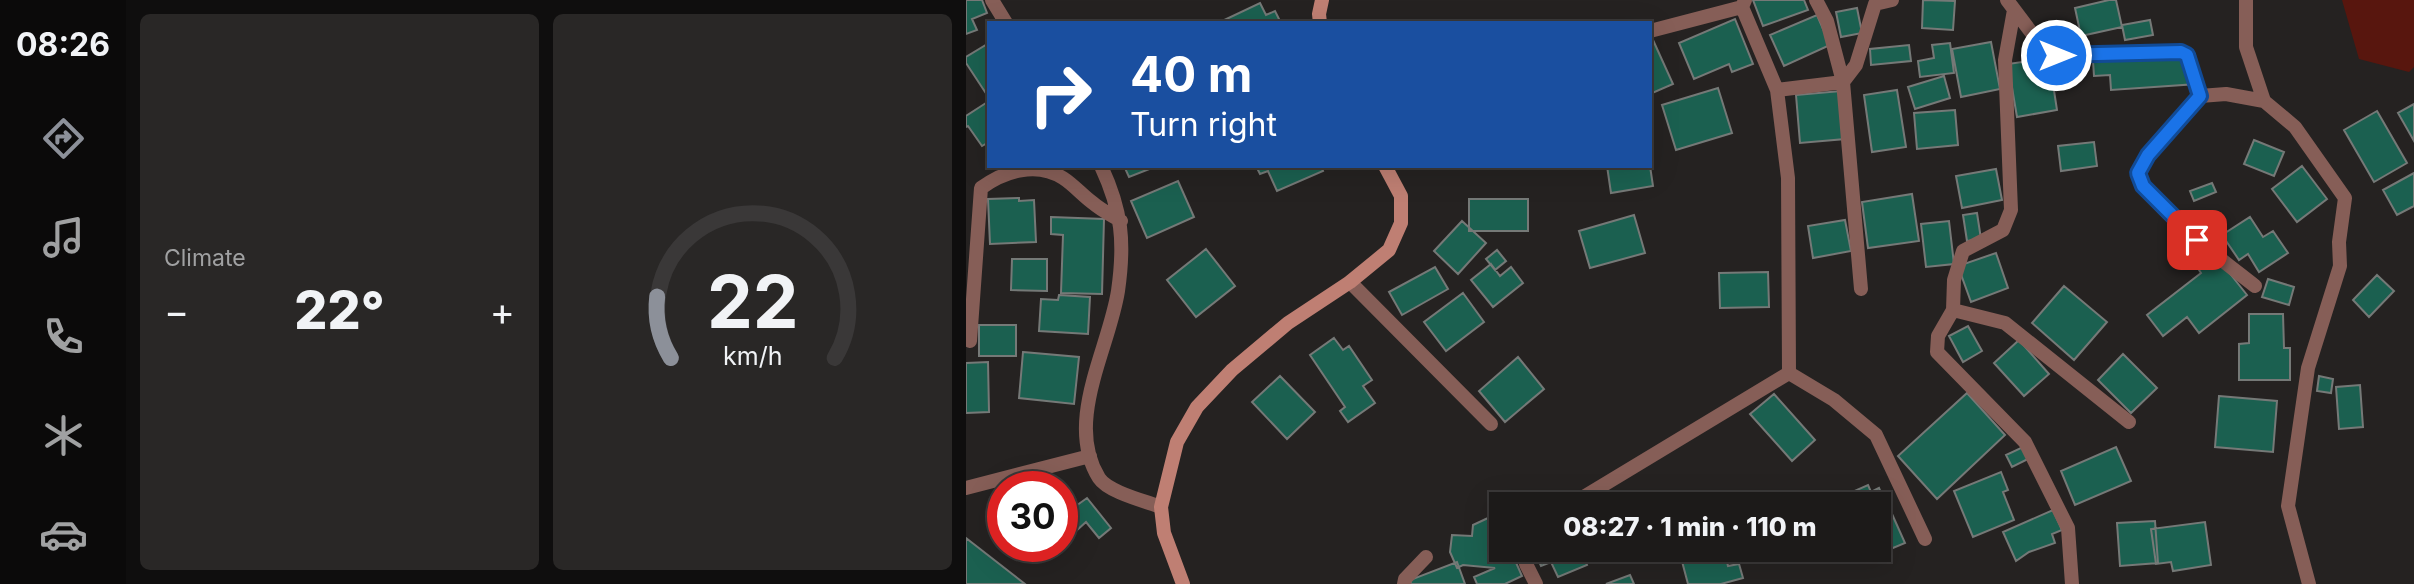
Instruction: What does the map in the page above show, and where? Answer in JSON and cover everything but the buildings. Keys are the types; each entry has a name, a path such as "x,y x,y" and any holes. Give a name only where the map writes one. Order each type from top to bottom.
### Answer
{"main road":[{"path":"1320,21 1322,0"},
{"path":"1183,584 1164,533 1161,506 1177,442 1197,407 1232,370 1288,323 1350,282 1389,250 1401,223 1401,196 1386,168"}],"street":[{"path":"992,0 1005,21"},
{"path":"1816,0 1827,21 1843,82 1861,289"},
{"path":"1777,90 1843,82 1856,65 1874,2 1892,0"},
{"path":"2246,0 2246,47 2263,101"},
{"path":"1652,30 1744,4 1777,90 1788,178 1789,373"},
{"path":"2010,5 2037,40 2056,55 2181,52 2187,55 2200,96"},
{"path":"2010,5 2005,60 2011,210 2003,230 1964,251 1954,280 1953,310 1938,336 1937,352 2025,442 2068,528 2072,584"},
{"path":"2255,286 2197,240 2143,186 2138,173 2148,155 2200,96 2227,94 2263,101 2295,127 2346,198 2339,242 2340,266 2308,368 2288,506 2309,584"},
{"path":"1102,168 1121,221 1122,240 1118,292 1086,415 1086,435 1090,456 1100,480 1124,494 1161,506"},
{"path":"970,341 981,188 994,178 1011,171 1034,169 1062,177 1094,205 1121,221"},
{"path":"1350,282 1491,424"},
{"path":"1953,310 2005,323 2129,422"},
{"path":"1592,492 1789,373"},
{"path":"1789,373 1834,400 1876,435 1925,538"},
{"path":"966,488 1090,456"},
{"path":"1404,584 1405,579 1426,557"},
{"path":"1525,562 1536,584"}],"shaded area":[{"path":"2342,0 2414,0 2414,67 2409,72 2359,59"}],"route":[{"path":"2056,55 2181,52 2187,55 2200,96 2148,155 2138,173 2143,186 2197,240"}]}
